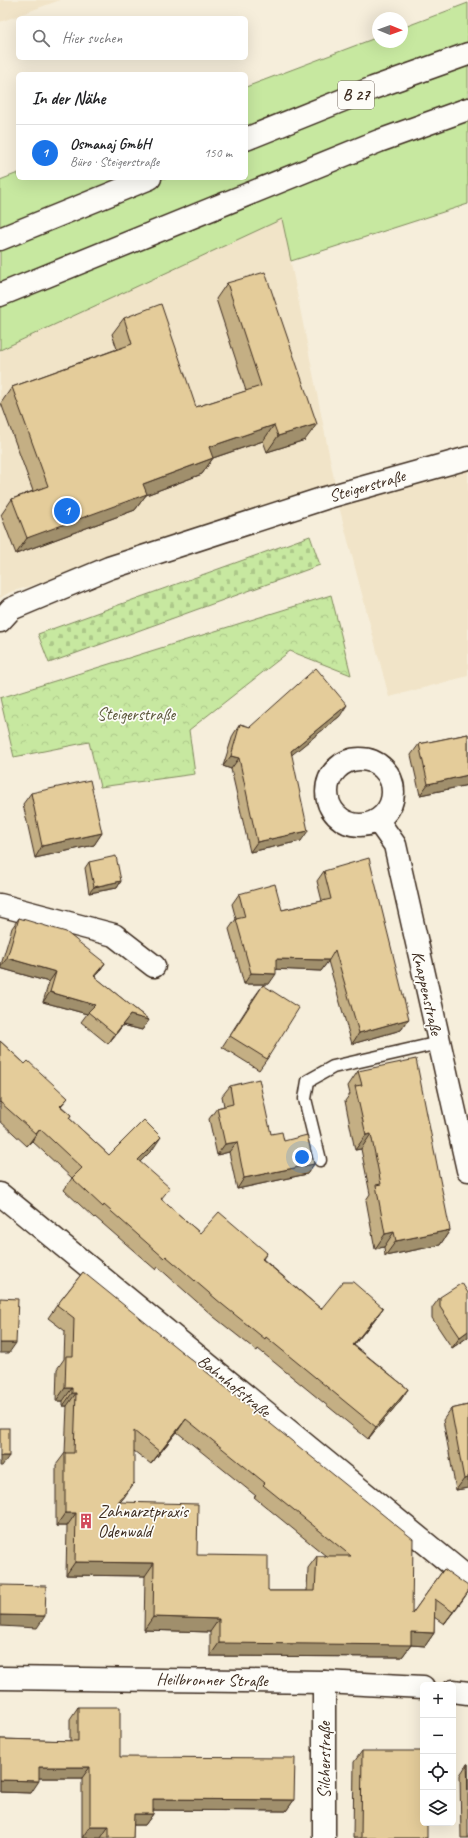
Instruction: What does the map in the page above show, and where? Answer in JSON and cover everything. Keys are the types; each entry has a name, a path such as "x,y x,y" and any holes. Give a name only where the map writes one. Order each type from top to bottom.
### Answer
{"main road":[{"name":"B 27","path":"248,138 374,88 468,54"},
{"path":"0,295 379,141 468,109"},
{"path":"0,239 145,180"},
{"name":"Steigerstraße","path":"0,621 11,609 109,568 325,498 468,458"},
{"name":"Knappenstraße","path":"378,821 395,845 438,1043 468,1170"},
{"path":"0,905 114,935 154,966"},
{"name":"Bahnhofstraße","path":"0,1194 468,1578"},
{"name":"Heilbronner Straße","path":"0,1678 324,1682 420,1687"},
{"name":"Silcherstraße","path":"324,1682 324,1838"},
{"path":"456,1691 468,1693"}],"lane":[{"path":"320,1160 305,1099 308,1081 333,1067 438,1043"}],"shaded area":[{"path":"0,0 60,0 16,16 0,22"},
{"path":"282,218 337,494 468,463 468,676 389,697 336,495 10,592 0,598 0,350"}],"green space":[{"path":"468,3 468,204 291,261 282,219 0,350 0,180 16,174 16,180 248,180 248,86 372,39 372,48 408,48 408,26"},
{"path":"310,536 320,565 49,663 38,634"},
{"name":"Steigerstraße","path":"331,595 351,675 290,651 189,730 195,774 100,787 89,742 14,757 0,698"}],"building":[{"path":"265,272 317,424 278,436 274,425 209,447 213,458 143,484 147,494 27,538 12,499 48,486 12,387 132,344 124,318 161,304 196,407 261,386 227,283"},
{"path":"316,668 347,705 291,751 308,831 257,842 239,758 231,756 240,724 250,727"},
{"path":"468,734 468,775 428,784 419,744"},
{"path":"90,780 102,833 42,846 31,793"},
{"path":"116,856 121,881 94,887 89,862"},
{"path":"369,858 409,1019 359,1033 335,950 329,960 276,959 276,974 251,973 236,919 245,917 239,894 275,884 282,910 331,899 324,871"},
{"path":"19,918 66,932 105,963 94,976 149,1020 130,1015 115,1034 88,1012 95,1005 50,992 56,972 7,958"},
{"path":"263,985 299,1008 267,1059 230,1036"},
{"path":"0,1041 25,1064 28,1061 68,1098 60,1106 71,1115 69,1118 109,1155 144,1120 161,1137 138,1160 170,1188 161,1199 200,1233 219,1212 267,1253 262,1259 321,1309 343,1282 353,1282 383,1308 353,1345 408,1389 376,1427 266,1337 265,1339 223,1305 166,1256 164,1258 104,1205 103,1207 72,1178 82,1168 40,1129 36,1134 0,1102"},
{"path":"416,1059 450,1230 396,1241 394,1232 385,1234 376,1185 381,1184 371,1134 366,1135 355,1086 362,1085 358,1071"},
{"path":"259,1079 271,1134 282,1132 284,1141 307,1135 314,1164 244,1178 237,1142 225,1144 217,1108 233,1104 230,1086"},
{"path":"83,1272 413,1539 412,1614 444,1569 468,1586 468,1592 453,1612 435,1599 434,1633 411,1632 411,1645 219,1643 219,1619 153,1617 154,1563 75,1562 76,1513 65,1513 65,1453 74,1453 76,1393 72,1393 72,1388 65,1388 66,1356 73,1356 74,1318 57,1305","holes":["186,1419 265,1483 263,1485 351,1556 317,1556 315,1591 268,1591 268,1556 197,1555 198,1504 118,1502 134,1483 134,1431 160,1452"]},
{"path":"462,1283 468,1293 468,1331 460,1337 440,1307 440,1297"},
{"path":"0,1298 18,1299 16,1343 0,1343"},
{"path":"468,1405 468,1478 464,1479 451,1409"},
{"path":"0,1428 9,1428 9,1456 0,1456"},
{"path":"0,1585 46,1586 45,1616 0,1615"},
{"path":"78,1707 120,1707 120,1757 295,1758 294,1800 153,1799 153,1814 134,1814 133,1838 109,1838 109,1826 90,1826 90,1767 39,1767 39,1781 0,1780 0,1739 78,1741"},
{"path":"362,1751 420,1751 420,1826 427,1826 427,1838 361,1838"},
{"path":"467,1764 468,1764 468,1790"}],"place":[{"name":"Osmanaj GmbH","path":"67,511"},
{"name":"Zahnarztpraxis Odenwald","path":"86,1521"}]}
